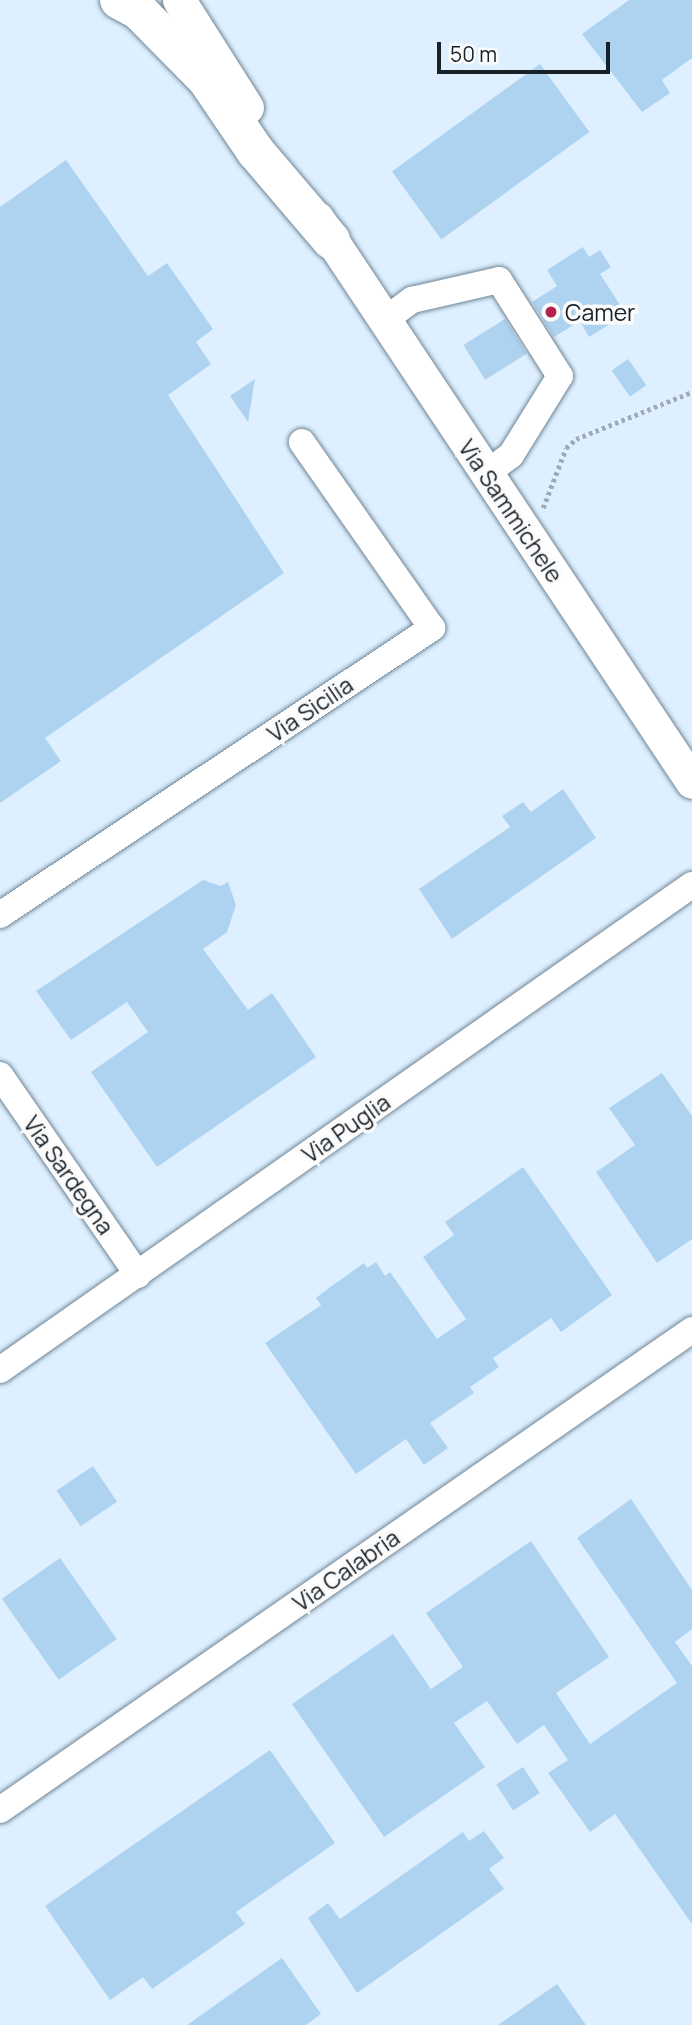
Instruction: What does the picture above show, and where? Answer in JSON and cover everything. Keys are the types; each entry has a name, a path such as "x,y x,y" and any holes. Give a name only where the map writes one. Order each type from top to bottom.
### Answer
{"highway":[{"path":"119,0 155,27 206,80 256,152 331,240"}],"main road":[{"name":"Via Sammichele","path":"179,0 331,240 692,782"}],"street":[{"path":"385,320 412,300 499,279 560,376 511,455 486,474"},
{"name":"Via Sicilia","path":"0,915 432,628 302,442"},
{"name":"Via Puglia","path":"0,1370 692,885"},
{"name":"Via Sardegna","path":"0,1075 138,1275"},
{"name":"Via Calabria","path":"0,1810 692,1330"}],"path":[{"path":"522,527 544,507 561,459 576,439 692,392"}],"building":[{"path":"629,0 692,0 692,58 662,80 670,93 642,112 582,34"},
{"path":"540,64 589,132 441,240 392,172"},
{"path":"66,160 148,276 167,263 213,329 196,342 211,364 168,395 284,573 45,738 61,761 0,803 0,207"},
{"path":"583,247 589,257 600,250 611,267 600,274 626,314 589,337 580,321 554,337 532,302 557,286 547,270"},
{"path":"505,319 527,354 485,380 463,345"},
{"path":"628,359 646,385 630,397 612,370"},
{"path":"255,379 248,422 230,396"},
{"path":"563,789 596,838 452,939 419,889 510,827 502,816 523,802 531,812"},
{"path":"203,880 221,886 228,882 236,905 227,932 203,949 248,1010 272,993 316,1057 157,1167 91,1072 148,1032 127,1002 71,1040 36,991"},
{"path":"662,1073 692,1116 692,1239 657,1263 596,1172 635,1145 609,1108"},
{"path":"523,1167 612,1295 561,1332 551,1318 493,1358 499,1367 470,1387 474,1393 430,1423 448,1448 424,1465 406,1439 356,1474 265,1343 321,1305 316,1298 329,1288 364,1263 367,1268 376,1262 385,1276 390,1272 437,1339 466,1319 423,1257 454,1235 445,1222"},
{"path":"93,1466 117,1502 81,1526 57,1491"},
{"path":"631,1499 692,1590 692,1629 675,1642 692,1666 692,1924 615,1814 590,1832 548,1773 568,1760 544,1725 517,1744 487,1701 454,1723 485,1767 384,1837 292,1704 393,1634 431,1689 463,1667 426,1613 531,1541 609,1657 556,1693 590,1744 677,1683 577,1538"},
{"path":"60,1558 117,1639 59,1680 2,1599"},
{"path":"270,1750 335,1843 236,1912 245,1924 152,1989 143,1977 110,2000 45,1906"},
{"path":"523,1767 540,1793 513,1810 496,1784"},
{"path":"484,1831 504,1858 489,1869 504,1889 357,1993 308,1918 328,1903 340,1919 463,1832 469,1841"},
{"path":"282,1958 321,2014 306,2025 187,2025"},
{"path":"557,1984 586,2025 498,2025"}],"place":[{"name":"Camer","path":"551,312"}]}
